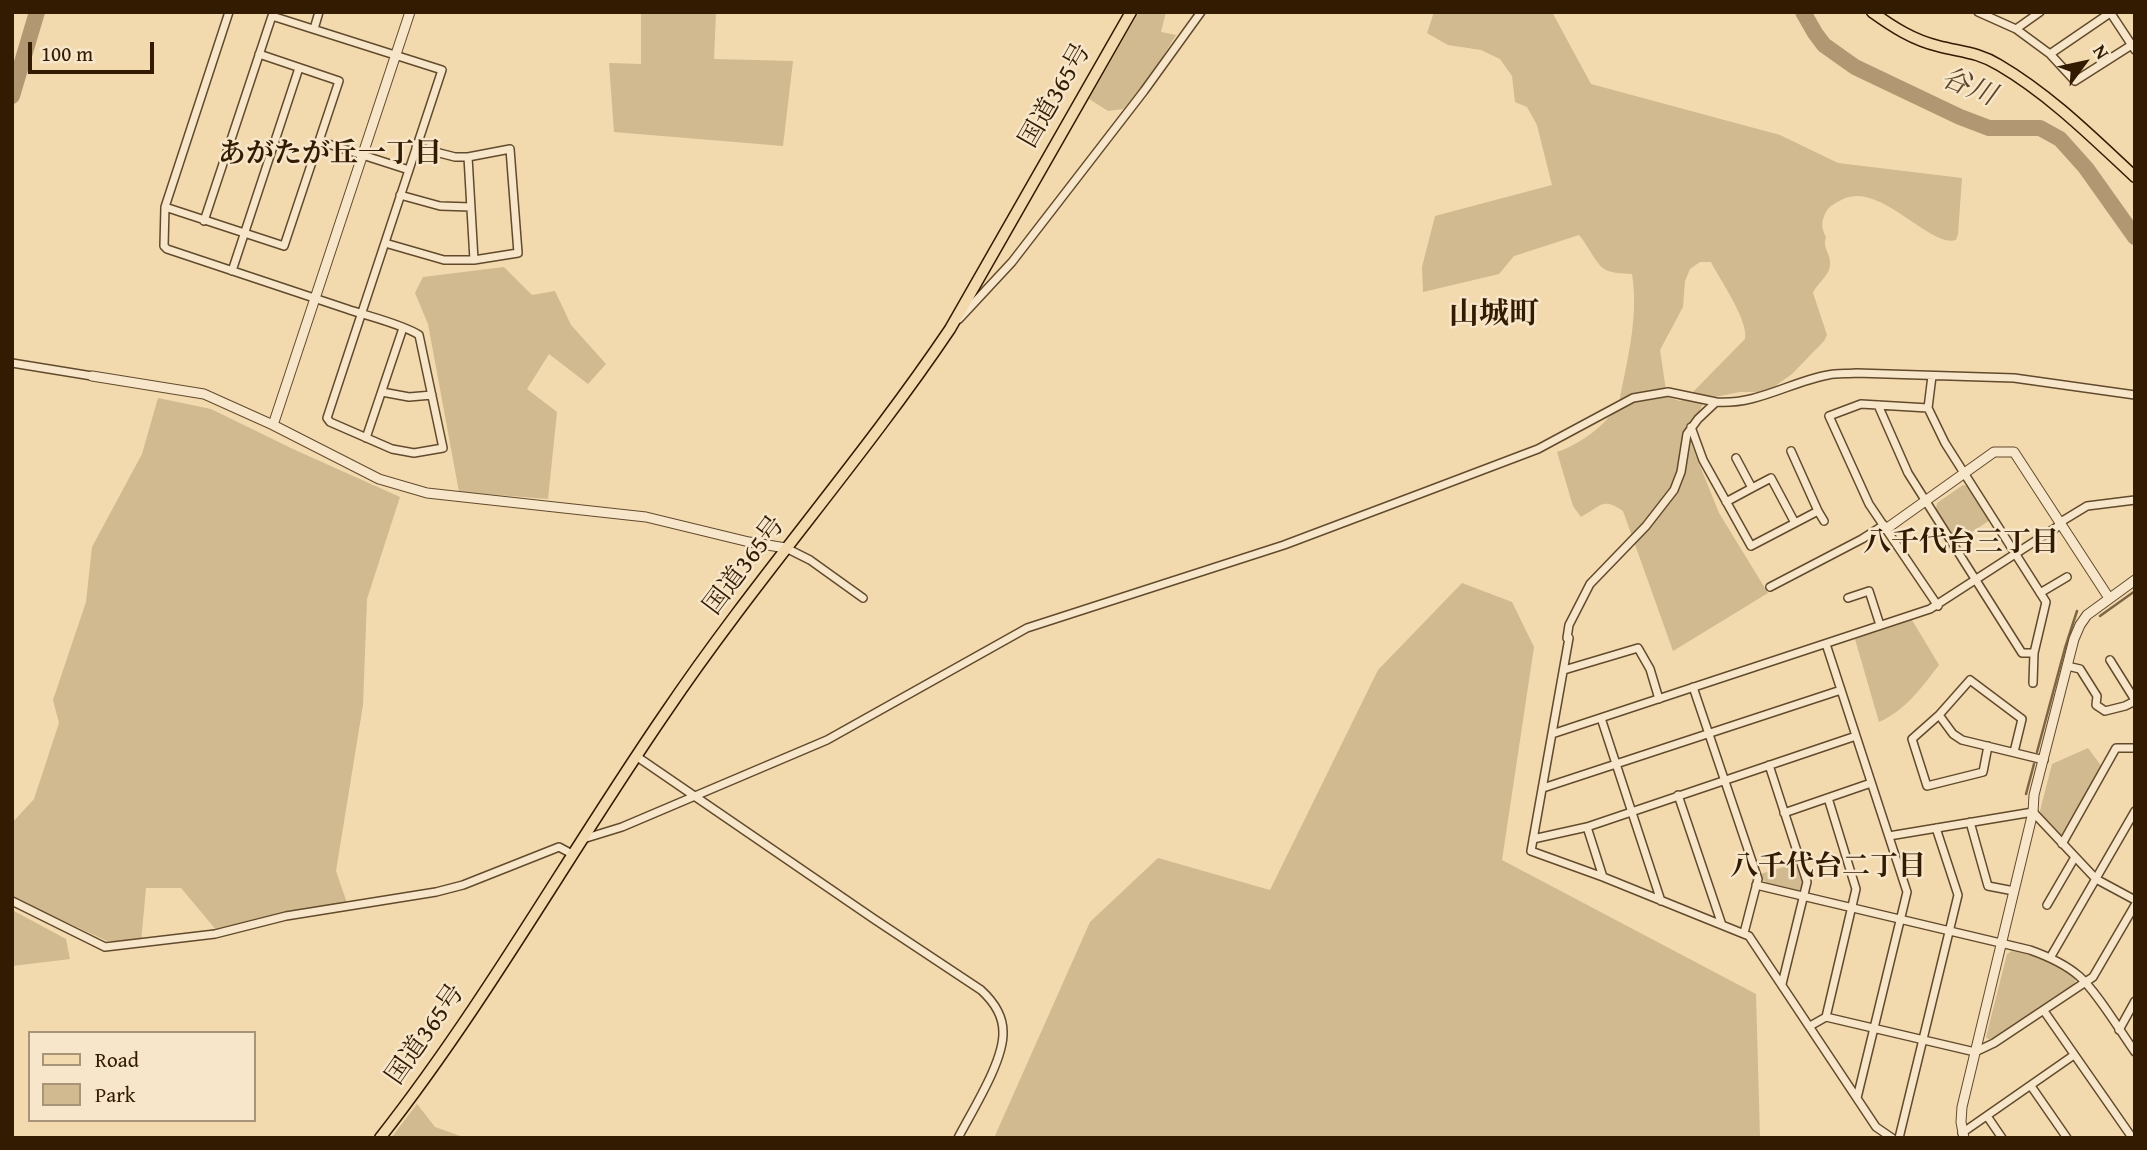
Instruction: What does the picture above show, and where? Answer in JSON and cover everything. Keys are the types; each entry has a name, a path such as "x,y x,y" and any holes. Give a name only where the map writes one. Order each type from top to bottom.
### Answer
{"main road":[{"name":"国道365号","path":"380,1138 446,1050 667,710 786,548 919,375 950,329 1130,12"},
{"path":"1872,12 1910,36 1938,46 1973,52 1999,65 2070,114 2135,177"}],"street":[{"path":"204,221 272,16 442,70 360,314 327,418 330,422 392,449 424,452 443,448 419,335 403,328 360,314 315,299 167,249 164,246 166,207 229,12"},
{"path":"314,29 319,12"},
{"path":"273,425 410,12"},
{"path":"950,329 1012,262 1201,12"},
{"path":"1978,12 2016,29 2050,54 2075,81 2133,48 2110,13 2050,54"},
{"path":"2016,29 2040,12"},
{"path":"166,207 284,246 339,81 259,54"},
{"path":"232,271 299,68"},
{"path":"319,141 409,170"},
{"path":"385,243 444,260 474,260 518,253 510,149 468,157 449,156 416,147"},
{"path":"468,157 474,260"},
{"path":"400,195 440,206 471,207"},
{"path":"366,438 403,328"},
{"path":"12,363 204,394 273,425 379,479 427,493 646,517 749,542 786,548 810,560 863,598"},
{"path":"582,839 622,827 827,740 1027,628 1284,545 1538,449 1633,398 1668,392 1731,403 1758,398 1830,374 2014,378 2135,395"},
{"path":"1931,376 1928,408 1945,443 2046,602 2034,653 2033,683"},
{"path":"382,392 408,397 432,395"},
{"path":"1716,402 1687,434 1681,472 1674,490 1646,526 1595,578 1574,612 1567,629 1569,638 1531,850 1749,936 1876,1127 1892,1138"},
{"path":"1928,408 1861,404 1829,416 1869,503 1938,606"},
{"path":"1878,405 1908,473 2022,653 2034,653"},
{"path":"1691,427 1703,460 1751,546 1818,511"},
{"path":"1791,451 1824,522"},
{"path":"1770,587 1885,527 1994,452 2014,452 2109,598"},
{"path":"1737,458 1752,488"},
{"path":"1726,502 1771,478 1795,523"},
{"path":"1552,734 1938,606 2087,506 2135,500"},
{"path":"2040,593 2067,577"},
{"path":"1963,1136 1962,1107 2033,813 2034,795 2067,666 2080,625 2087,615 2135,580"},
{"path":"1848,598 1869,591 1880,625"},
{"path":"1826,644 1907,892 1857,1098"},
{"path":"1563,670 1638,648 1650,669 1659,699"},
{"path":"2067,666 2080,669 2097,696 2096,705 2105,711 2125,706 2135,700 2110,660"},
{"path":"1988,746 1983,772 1927,786 1912,739 1939,715 1970,680 2022,719 2014,752"},
{"path":"1693,687 1758,879 1744,933"},
{"path":"1543,788 1840,690"},
{"path":"1939,715 1953,734 1962,740 2044,760"},
{"path":"1601,718 1661,901"},
{"path":"1533,839 1587,827 1856,736"},
{"path":"2062,844 2116,748 2135,748"},
{"path":"636,756 981,990 994,1002 1001,1017 1003,1033 1000,1051 958,1138"},
{"path":"1769,765 1807,881 1782,985"},
{"path":"1784,813 1871,783"},
{"path":"1678,795 1721,925"},
{"path":"1826,1017 1856,884 1828,798"},
{"path":"2050,958 2135,811"},
{"path":"1810,1026 1826,1017 1975,1052 1994,1043 2093,977 2135,902 2096,879 2033,813"},
{"path":"1889,836 2033,813"},
{"path":"1969,822 1988,886 2014,891"},
{"path":"1587,827 1603,877"},
{"path":"1899,1138 1958,895 1936,828"},
{"path":"12,901 106,947 199,937 286,916 436,892 463,885 559,848 572,854"},
{"path":"2047,905 2075,857"},
{"path":"1756,885 2030,950 2050,958 2086,983 2135,1052"},
{"path":"2119,1030 2135,1001"},
{"path":"2044,1011 2132,1136"},
{"path":"1963,1136 2074,1055"},
{"path":"2031,1086 2067,1138"},
{"path":"1987,1116 2002,1138"}],"green space":[{"path":"641,12 716,12 714,59 793,61 783,146 614,132 609,63 641,64"},
{"path":"1139,12 1166,12 1161,32 1176,35 1151,76 1123,109 1108,111 1089,99"},
{"path":"1434,12 1552,12 1591,84 1780,135 1838,163 1962,178 1956,240 1945,240 1932,234 1873,199 1858,196 1843,199 1831,206 1824,215 1822,224 1830,260 1829,268 1813,293 1827,335 1824,341 1792,374 1771,389 1705,399 1688,436 1719,513 1768,593 1673,651 1623,511 1606,504 1581,517 1573,506 1557,452 1592,433 1608,419 1619,403 1633,323 1632,274 1603,268 1579,235 1514,256 1499,274 1423,292 1422,267 1435,216 1552,185 1537,125 1527,107 1515,102 1512,76 1500,59 1481,50 1448,45 1427,33","holes":["1700,262 1711,262 1743,322 1745,339 1691,394 1680,401 1667,397 1660,350 1683,307 1685,281 1690,269"]},
{"path":"504,267 532,295 555,291 571,325 606,364 588,384 549,354 527,389 557,412 548,499 459,492 428,324 415,293 423,277"},
{"path":"158,398 211,409 400,497 367,599 363,705 336,871 347,903 217,931 181,888 146,888 141,942 107,941 12,897 12,823 34,799 59,723 53,700 86,602 92,547 142,454"},
{"path":"1963,485 1968,486 1990,520 1957,542 1936,509 1937,503"},
{"path":"1462,583 1512,602 1534,647 1502,860 1756,994 1760,1138 994,1138 1090,922 1158,858 1270,890 1378,670"},
{"path":"1912,620 1939,665 1905,705 1879,722 1855,639"},
{"path":"2088,748 2102,767 2060,837 2042,818 2040,811 2052,764"},
{"path":"1797,863 1804,882 1802,889 1798,891 1766,883 1760,874"},
{"path":"12,910 66,939 70,959 12,966"},
{"path":"2012,951 2061,969 2076,979 2074,987 1988,1039 1986,1037 2007,954"},
{"path":"417,1104 435,1127 466,1138 391,1138"}],"waterway":[{"path":"12,96 37,12"},
{"name":"谷川","path":"1803,12 1824,45 1855,67 1989,128 2040,128 2060,139 2086,168 2135,237"},
{"path":"2100,616 2135,591"},
{"path":"2037,752 2077,611"},
{"path":"2026,794 2034,764"}],"district":[{"name":"あがたが丘一丁目","path":"330,155"},
{"name":"山城町","path":"1494,315"},
{"name":"八千代台三丁目","path":"1961,544"},
{"name":"八千代台二丁目","path":"1828,868"}]}
